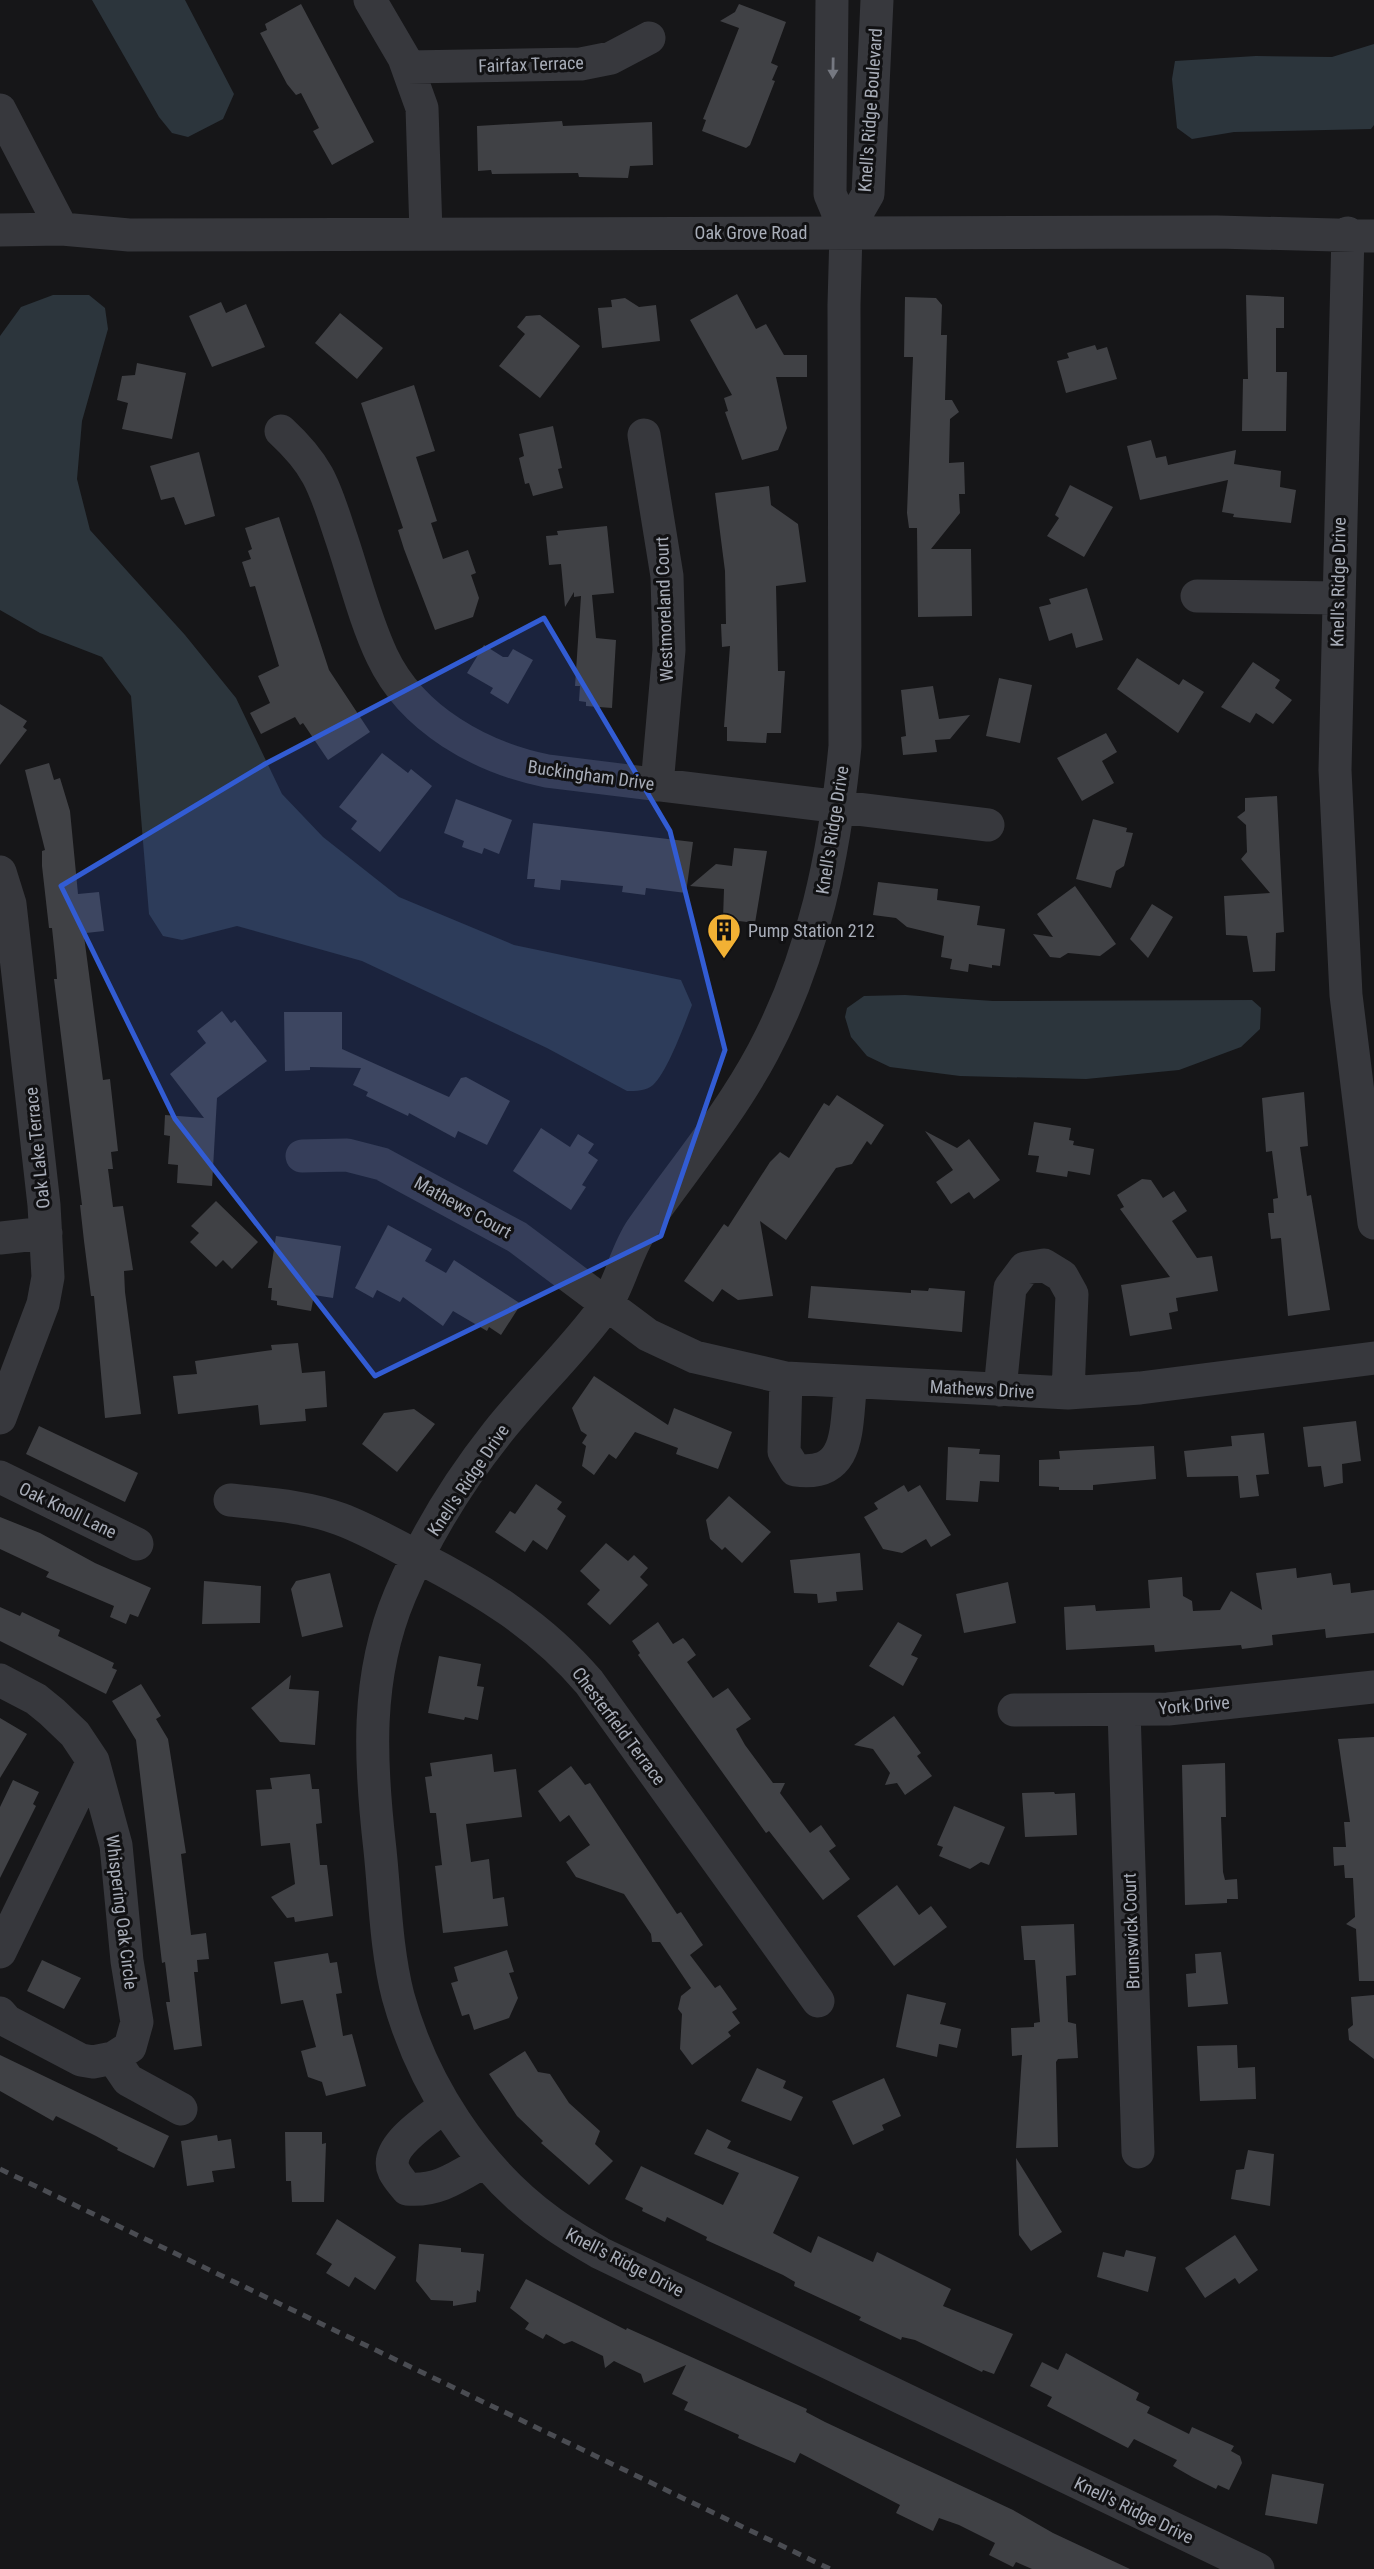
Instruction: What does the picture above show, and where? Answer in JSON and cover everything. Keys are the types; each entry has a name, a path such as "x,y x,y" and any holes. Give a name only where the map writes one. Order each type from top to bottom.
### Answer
{"street":[{"path":"370,0 408,67 422,108 426,233"},
{"name":"Knell's Ridge Boulevard","path":"832,0 830,194 846,232"},
{"name":"Knell's Ridge Boulevard","path":"846,232 868,194 877,0"},
{"name":"Fairfax Terrace","path":"408,67 581,64 611,58 649,38"},
{"path":"0,110 62,229"},
{"name":"Oak Grove Road","path":"0,230 62,229 129,235 846,232 1361,234"},
{"name":"Knell's Ridge Drive","path":"846,232 845,746 839,807 825,885 791,993 762,1054 708,1141 638,1235 606,1305 496,1435 441,1514 395,1608 377,1673 370,1738 372,1783 398,1994 425,2070 444,2106 485,2161 533,2209 600,2253 1258,2569"},
{"name":"Knell's Ridge Drive","path":"1361,234 1338,598 1335,770 1346,995 1374,1223"},
{"name":"Oak Grove Road","path":"0,248 69,247 129,235"},
{"name":"Buckingham Drive","path":"281,431 303,452 324,483 383,658 425,711 443,728 478,749 523,766 988,825"},
{"name":"Westmoreland Court","path":"644,435 667,576 669,650 657,785"},
{"path":"1197,596 1338,598"},
{"name":"Oak Lake Terrace","path":"0,872 10,904 13,1053 46,1233 48,1277 43,1304 0,1418"},
{"name":"Mathews Court","path":"302,1156 347,1155 382,1164 517,1237 606,1305"},
{"path":"0,1238 46,1233"},
{"path":"1000,1391 1010,1288 1026,1268 1044,1265 1062,1276 1072,1294 1068,1393"},
{"name":"Mathews Drive","path":"606,1305 648,1335 695,1357 786,1378 851,1383 1068,1393 1140,1388 1374,1358"},
{"path":"786,1378 784,1452 796,1470 816,1473 830,1466 841,1455 851,1383"},
{"name":"Oak Knoll Lane","path":"0,1477 137,1544"},
{"name":"Chesterfield Terrace","path":"230,1500 287,1506 340,1519 418,1557 510,1608 572,1662 818,2001"},
{"name":"Whispering Oak Circle","path":"0,1680 37,1699 52,1712 75,1734 93,1761 116,1845 127,1961 137,2022 130,2047 113,2058"},
{"name":"York Drive","path":"1014,1710 1168,1709 1374,1687"},
{"name":"Brunswick Court","path":"1124,1710 1138,2152"},
{"path":"0,1952 93,1761"},
{"path":"0,2013 7,2021 81,2060 93,2063 113,2058 128,2080 181,2109"},
{"path":"444,2106 398,2145 392,2160 394,2171 407,2189 425,2191 445,2184 485,2161"}],"highlighted area":[{"path":"544,618 670,831 725,1050 661,1236 375,1376 175,1119 61,886 265,764"}],"shaded area":[{"path":"92,0 185,0 234,94 223,119 188,137 172,133 159,117"},
{"path":"1374,44 1374,125 1371,129 1234,132 1192,139 1177,128 1172,79 1175,61 1256,56 1332,57"},
{"path":"53,295 89,295 105,308 108,329 82,421 77,479 90,530 185,635 236,698 282,794 323,837 399,897 514,945 681,980 692,1005 670,1059 653,1085 644,1090 627,1091 547,1048 362,961 237,926 182,940 163,936 149,914 131,696 102,657 40,633 0,610 0,336 21,307"},
{"path":"905,995 993,1001 1252,1000 1261,1008 1260,1029 1241,1047 1179,1070 1086,1079 960,1076 890,1067 867,1056 851,1037 845,1017 847,1008 864,996"}],"building":[{"path":"301,4 374,142 332,165 313,131 319,128 301,93 296,95 287,84 260,33 267,30 265,24"},
{"path":"739,4 786,22 771,63 778,66 772,80 775,81 750,145 746,148 702,131 706,120 703,119 739,28 720,21 735,12"},
{"path":"562,121 563,126 652,122 653,165 630,166 628,178 579,177 578,173 492,174 491,170 478,171 477,126"},
{"path":"737,294 756,329 766,324 784,355 807,355 807,377 776,377 787,428 778,450 742,460 725,412 728,411 724,398 732,395 690,320"},
{"path":"1246,295 1284,297 1284,328 1276,328 1276,372 1287,372 1286,431 1242,431 1243,379 1248,379"},
{"path":"905,297 936,298 942,305 941,335 947,335 945,400 952,400 959,412 950,419 949,463 964,462 965,494 959,494 960,513 931,549 971,549 972,616 918,617 917,528 909,528 907,513 913,357 904,357"},
{"path":"625,298 639,307 656,305 660,341 602,348 598,308 612,307 611,300"},
{"path":"221,302 226,313 246,304 265,347 212,367 189,316"},
{"path":"340,313 383,348 357,379 315,343"},
{"path":"540,315 580,346 540,398 499,366 525,334 517,327 526,316"},
{"path":"1095,345 1097,350 1107,347 1117,379 1066,393 1057,361 1069,358 1067,353"},
{"path":"137,363 186,373 172,439 122,429 128,403 117,400 122,376 135,375"},
{"path":"414,385 435,451 416,457 437,521 431,523 443,559 468,550 476,573 471,575 479,598 473,617 435,630 404,549 398,530 403,528 361,403"},
{"path":"553,426 562,468 558,469 563,488 533,496 529,483 525,484 519,458 524,456 519,434"},
{"path":"1151,440 1156,458 1166,456 1168,465 1236,450 1234,464 1281,471 1280,487 1296,490 1291,523 1233,517 1234,514 1222,512 1228,480 1140,500 1127,446"},
{"path":"199,452 215,516 185,525 174,497 161,500 150,466"},
{"path":"1070,485 1113,507 1084,557 1047,536 1059,518 1055,515"},
{"path":"769,486 771,505 798,524 806,582 776,586 778,671 785,671 781,733 767,733 766,743 727,741 727,727 724,727 730,646 722,647 721,624 726,624 725,571 715,493"},
{"path":"279,517 329,670 370,732 328,760 303,723 300,725 295,717 261,734 250,713 270,703 258,676 279,666 255,586 250,587 242,562 251,559 248,551 252,549 245,528"},
{"path":"607,526 614,593 592,595 596,638 616,640 612,708 586,706 586,702 579,701 580,686 575,686 581,596 574,597 574,592 565,607 561,564 549,565 546,536 558,535 557,531"},
{"path":"1087,588 1103,640 1076,648 1072,633 1049,641 1039,607 1051,604 1049,599"},
{"path":"484,645 503,657 508,657 513,649 533,660 508,704 490,693 493,688 467,673"},
{"path":"1137,658 1179,685 1183,679 1204,692 1178,733 1117,689"},
{"path":"1253,662 1280,680 1275,688 1292,700 1273,724 1256,713 1250,723 1221,707"},
{"path":"999,678 1032,685 1020,743 986,736"},
{"path":"933,686 939,719 970,715 950,739 935,740 937,752 903,755 901,737 906,736 901,690"},
{"path":"0,704 27,721 23,727 27,730 0,765"},
{"path":"1106,733 1117,752 1102,761 1114,783 1082,801 1057,758"},
{"path":"382,753 408,773 411,769 432,786 380,852 351,829 357,821 339,807"},
{"path":"49,763 54,780 60,778 70,811 78,894 99,892 104,931 86,933 84,936 103,1080 110,1079 118,1151 111,1152 113,1169 108,1169 113,1207 123,1206 133,1270 124,1271 125,1292 141,1414 105,1418 94,1296 91,1296 84,1241 82,1205 54,979 57,979 52,928 49,928 42,866 42,851 45,850 25,770"},
{"path":"1277,796 1284,932 1276,933 1275,971 1253,972 1247,936 1226,935 1224,896 1270,893 1241,859 1247,852 1246,825 1237,817 1245,811 1245,798"},
{"path":"456,799 512,820 499,854 484,848 482,854 462,847 464,841 444,833"},
{"path":"1093,819 1127,828 1126,832 1133,833 1124,866 1116,871 1111,888 1076,879"},
{"path":"533,823 693,842 686,893 646,888 645,895 622,892 623,886 561,880 560,890 534,887 535,879 527,879"},
{"path":"734,848 767,851 755,923 723,919 724,889 690,886 716,864 732,866"},
{"path":"878,882 938,889 937,900 980,906 977,925 1005,929 1000,966 992,965 992,968 969,964 968,972 950,969 952,959 941,957 944,936 907,927 896,918 873,915"},
{"path":"1075,886 1116,944 1100,956 1068,953 1060,958 1050,957 1033,934 1053,937 1037,914"},
{"path":"1152,904 1173,917 1148,958 1130,939"},
{"path":"222,1011 231,1023 235,1020 267,1061 217,1098 212,1186 177,1183 178,1165 168,1164 170,1136 164,1135 165,1115 204,1118 170,1074 206,1043 197,1031"},
{"path":"284,1012 342,1012 342,1049 449,1097 461,1078 466,1077 510,1101 487,1145 458,1131 455,1138 409,1113 408,1116 366,1096 368,1092 353,1085 361,1068 310,1067 310,1070 285,1071"},
{"path":"1304,1092 1308,1146 1300,1147 1307,1196 1311,1195 1330,1310 1288,1316 1281,1238 1271,1239 1268,1213 1274,1213 1273,1199 1278,1198 1272,1151 1266,1152 1262,1098"},
{"path":"837,1095 884,1125 871,1145 867,1141 852,1164 836,1168 786,1240 760,1221 773,1296 738,1300 722,1289 713,1302 684,1281 724,1224 728,1227 770,1162 780,1152 789,1158 824,1103 829,1106"},
{"path":"1034,1122 1071,1128 1069,1140 1074,1141 1073,1145 1094,1149 1090,1175 1068,1171 1067,1177 1036,1172 1039,1156 1028,1155"},
{"path":"541,1128 570,1147 578,1134 594,1144 588,1153 598,1160 582,1185 586,1187 571,1210 513,1171"},
{"path":"925,1131 957,1148 969,1139 1000,1180 974,1199 969,1192 951,1204 936,1182 953,1170"},
{"path":"1142,1179 1151,1180 1163,1198 1174,1191 1187,1211 1172,1221 1197,1258 1212,1256 1218,1291 1176,1298 1178,1311 1169,1313 1172,1329 1130,1336 1121,1285 1170,1277 1120,1209 1124,1207 1117,1195"},
{"path":"216,1201 258,1242 232,1269 223,1260 216,1267 190,1242 199,1233 191,1226"},
{"path":"388,1225 432,1249 425,1261 446,1273 454,1260 521,1304 501,1335 489,1327 487,1331 453,1311 443,1326 403,1297 400,1302 377,1290 373,1298 355,1288"},
{"path":"276,1236 341,1246 333,1298 314,1295 311,1311 277,1305 277,1301 271,1300 272,1288 268,1288"},
{"path":"811,1286 911,1293 911,1290 928,1291 929,1288 965,1291 962,1332 808,1318"},
{"path":"298,1343 302,1373 325,1371 327,1407 305,1409 306,1421 260,1425 258,1405 178,1414 173,1376 197,1374 195,1361 272,1350 271,1345"},
{"path":"594,1376 668,1425 674,1408 732,1432 718,1469 676,1454 678,1448 635,1432 616,1459 609,1454 594,1475 582,1466 586,1446 582,1443 587,1435 581,1431 572,1408"},
{"path":"414,1409 435,1424 397,1472 362,1444 384,1413"},
{"path":"1356,1421 1361,1461 1342,1464 1343,1483 1324,1487 1321,1466 1308,1467 1303,1427"},
{"path":"39,1426 138,1473 125,1502 26,1454"},
{"path":"1264,1433 1269,1474 1256,1475 1259,1496 1240,1498 1238,1476 1187,1477 1184,1451 1232,1446 1231,1436"},
{"path":"1154,1446 1156,1479 1093,1485 1093,1490 1059,1490 1059,1487 1039,1486 1039,1460 1060,1459 1059,1451"},
{"path":"948,1447 980,1449 979,1454 1000,1455 999,1482 980,1481 978,1502 946,1500"},
{"path":"536,1484 562,1502 557,1509 566,1516 547,1550 533,1540 525,1552 495,1532 510,1511 515,1514"},
{"path":"904,1485 908,1492 920,1485 951,1535 931,1547 926,1539 902,1553 883,1549 864,1517 878,1509 874,1503"},
{"path":"729,1496 771,1532 742,1563 725,1547 722,1550 710,1539 706,1520"},
{"path":"0,1517 40,1533 95,1563 151,1588 138,1617 130,1614 126,1624 110,1617 114,1606 46,1577 49,1572 0,1549"},
{"path":"606,1543 628,1561 634,1555 648,1568 640,1577 648,1585 610,1625 587,1604 600,1590 580,1571"},
{"path":"860,1553 863,1590 836,1592 837,1601 818,1603 817,1594 794,1593 790,1560"},
{"path":"1296,1568 1297,1578 1331,1573 1333,1585 1350,1583 1351,1593 1374,1590 1374,1633 1326,1638 1325,1629 1272,1635 1273,1645 1242,1649 1241,1645 1155,1652 1154,1645 1066,1650 1064,1607 1095,1605 1096,1611 1150,1608 1148,1580 1182,1577 1183,1596 1192,1601 1193,1611 1220,1610 1231,1591 1262,1610 1256,1573"},
{"path":"330,1573 343,1627 302,1637 291,1589 296,1581"},
{"path":"204,1581 261,1586 260,1623 202,1624"},
{"path":"1008,1582 1016,1623 964,1633 956,1594"},
{"path":"0,1607 20,1616 22,1612 60,1630 58,1636 114,1663 112,1668 117,1670 106,1694 0,1641"},
{"path":"658,1622 673,1644 683,1638 686,1641 696,1655 687,1662 713,1698 728,1688 751,1719 736,1729 745,1745 773,1783 785,1783 780,1793 810,1833 821,1825 836,1846 829,1851 850,1879 823,1900 769,1831 766,1833 638,1655 640,1653 632,1641"},
{"path":"898,1622 922,1635 911,1655 918,1658 903,1686 869,1666"},
{"path":"439,1656 481,1664 477,1686 484,1687 478,1720 428,1713"},
{"path":"291,1675 289,1689 319,1691 315,1745 280,1742 251,1708"},
{"path":"141,1684 161,1716 156,1719 168,1739 186,1853 181,1854 191,1935 206,1933 209,1959 197,1960 198,1972 194,1972 202,2046 174,2050 166,2002 170,2002 165,1962 162,1963 136,1740 112,1701"},
{"path":"894,1716 921,1753 917,1756 932,1776 905,1795 897,1783 885,1785 890,1773 873,1749 854,1745"},
{"path":"0,1718 27,1734 0,1778"},
{"path":"1374,1737 1374,1981 1359,1981 1356,1929 1346,1924 1355,1917 1353,1878 1345,1878 1344,1865 1334,1866 1333,1847 1346,1847 1344,1822 1350,1822 1338,1739"},
{"path":"492,1754 494,1772 516,1769 522,1817 466,1824 471,1862 489,1859 493,1899 504,1897 508,1926 443,1933 435,1866 442,1865 436,1813 430,1813 425,1777 432,1776 430,1763"},
{"path":"1225,1763 1226,1817 1221,1817 1223,1872 1225,1880 1237,1879 1238,1899 1227,1899 1227,1903 1185,1905 1182,1765"},
{"path":"571,1766 585,1785 590,1783 677,1914 681,1912 703,1945 690,1955 715,1988 720,1985 737,2009 732,2012 740,2023 728,2032 731,2036 692,2065 680,2049 682,2014 678,2009 681,1996 691,1988 660,1942 652,1942 651,1934 624,1894 576,1877 566,1862 590,1845 569,1815 560,1822 538,1791"},
{"path":"310,1774 312,1789 319,1789 322,1823 316,1824 320,1865 327,1865 333,1916 295,1922 294,1917 287,1918 271,1897 295,1884 290,1843 261,1846 256,1790 272,1789 270,1778"},
{"path":"13,1780 39,1792 33,1804 36,1806 0,1878 0,1807"},
{"path":"1022,1793 1075,1793 1077,1835 1025,1837"},
{"path":"954,1806 1005,1827 989,1865 981,1862 970,1869 939,1856 943,1847 937,1845"},
{"path":"897,1885 919,1915 931,1906 947,1927 894,1966 857,1916"},
{"path":"1074,1924 1076,1975 1066,1976 1068,2022 1076,2024 1078,2058 1058,2059 1056,2062 1058,2147 1016,2148 1022,2055 1012,2056 1011,2028 1034,2027 1034,2023 1040,2022 1035,1960 1024,1960 1021,1926"},
{"path":"507,1950 514,1972 509,1973 518,1998 509,2018 474,2030 469,2014 462,2016 451,1983 458,1981 454,1967"},
{"path":"1221,1952 1228,2004 1188,2007 1186,1974 1196,1973 1195,1954"},
{"path":"328,1953 330,1963 337,1962 342,1993 336,1994 343,2036 352,2034 366,2086 326,2096 322,2082 308,2077 301,2051 316,2047 303,2000 281,2004 274,1962"},
{"path":"42,1960 81,1978 64,2009 27,1991"},
{"path":"907,1994 946,2003 940,2024 961,2029 957,2048 939,2044 937,2057 896,2047"},
{"path":"1374,1995 1374,2059 1349,2040 1348,2029 1353,2025 1351,1997"},
{"path":"1237,2045 1238,2068 1255,2067 1256,2099 1200,2101 1197,2046"},
{"path":"525,2051 538,2072 550,2074 569,2103 600,2131 595,2144 613,2161 589,2185 541,2143 543,2141 517,2116 489,2074"},
{"path":"0,2055 169,2136 154,2168 56,2116 53,2121 0,2091"},
{"path":"757,2068 786,2081 783,2088 803,2097 791,2121 741,2101"},
{"path":"884,2078 901,2116 882,2125 884,2130 853,2145 832,2101"},
{"path":"707,2129 731,2141 727,2148 799,2177 773,2233 811,2253 818,2236 873,2262 877,2252 951,2289 943,2306 1013,2334 994,2374 983,2370 982,2372 915,2340 902,2337 901,2340 859,2320 861,2317 794,2286 795,2282 783,2275 706,2240 707,2237 667,2217 665,2222 642,2211 643,2208 625,2199 641,2166 723,2205 739,2173 694,2154"},
{"path":"285,2132 322,2132 322,2144 326,2143 324,2202 292,2202 291,2181 286,2181"},
{"path":"217,2135 218,2141 231,2139 235,2168 212,2171 214,2182 187,2186 181,2141"},
{"path":"1248,2150 1274,2154 1270,2206 1231,2199 1236,2170 1244,2169"},
{"path":"1016,2158 1062,2232 1031,2251 1019,2235"},
{"path":"337,2219 396,2257 375,2290 355,2277 349,2287 326,2273 332,2264 316,2254"},
{"path":"1235,2235 1258,2270 1239,2284 1235,2278 1205,2298 1185,2268"},
{"path":"419,2244 461,2248 461,2252 484,2254 480,2292 477,2290 476,2302 453,2306 453,2301 431,2300 416,2281"},
{"path":"1126,2250 1156,2257 1148,2292 1097,2277 1103,2252 1124,2257"},
{"path":"526,2279 626,2330 627,2328 807,2409 806,2412 825,2422 1013,2510 1053,2533 1130,2569 1032,2569 1016,2562 1013,2567 989,2555 995,2543 959,2525 939,2518 933,2531 896,2513 900,2505 800,2453 795,2463 738,2438 739,2435 684,2410 688,2402 672,2394 686,2365 644,2383 641,2374 614,2361 605,2368 603,2356 572,2341 564,2344 546,2334 543,2339 525,2329 529,2323 510,2308"},
{"path":"1066,2353 1139,2393 1136,2400 1150,2407 1147,2413 1189,2434 1192,2427 1234,2446 1231,2451 1240,2456 1242,2463 1229,2490 1218,2485 1216,2489 1192,2477 1173,2466 1177,2460 1134,2439 1128,2448 1047,2406 1052,2397 1030,2386 1042,2362 1058,2370"},
{"path":"1272,2474 1324,2484 1317,2524 1265,2515"}],"railway":[{"path":"0,2169 830,2569"}],"place":[{"name":"Pump Station 212","path":"724,960"}]}
